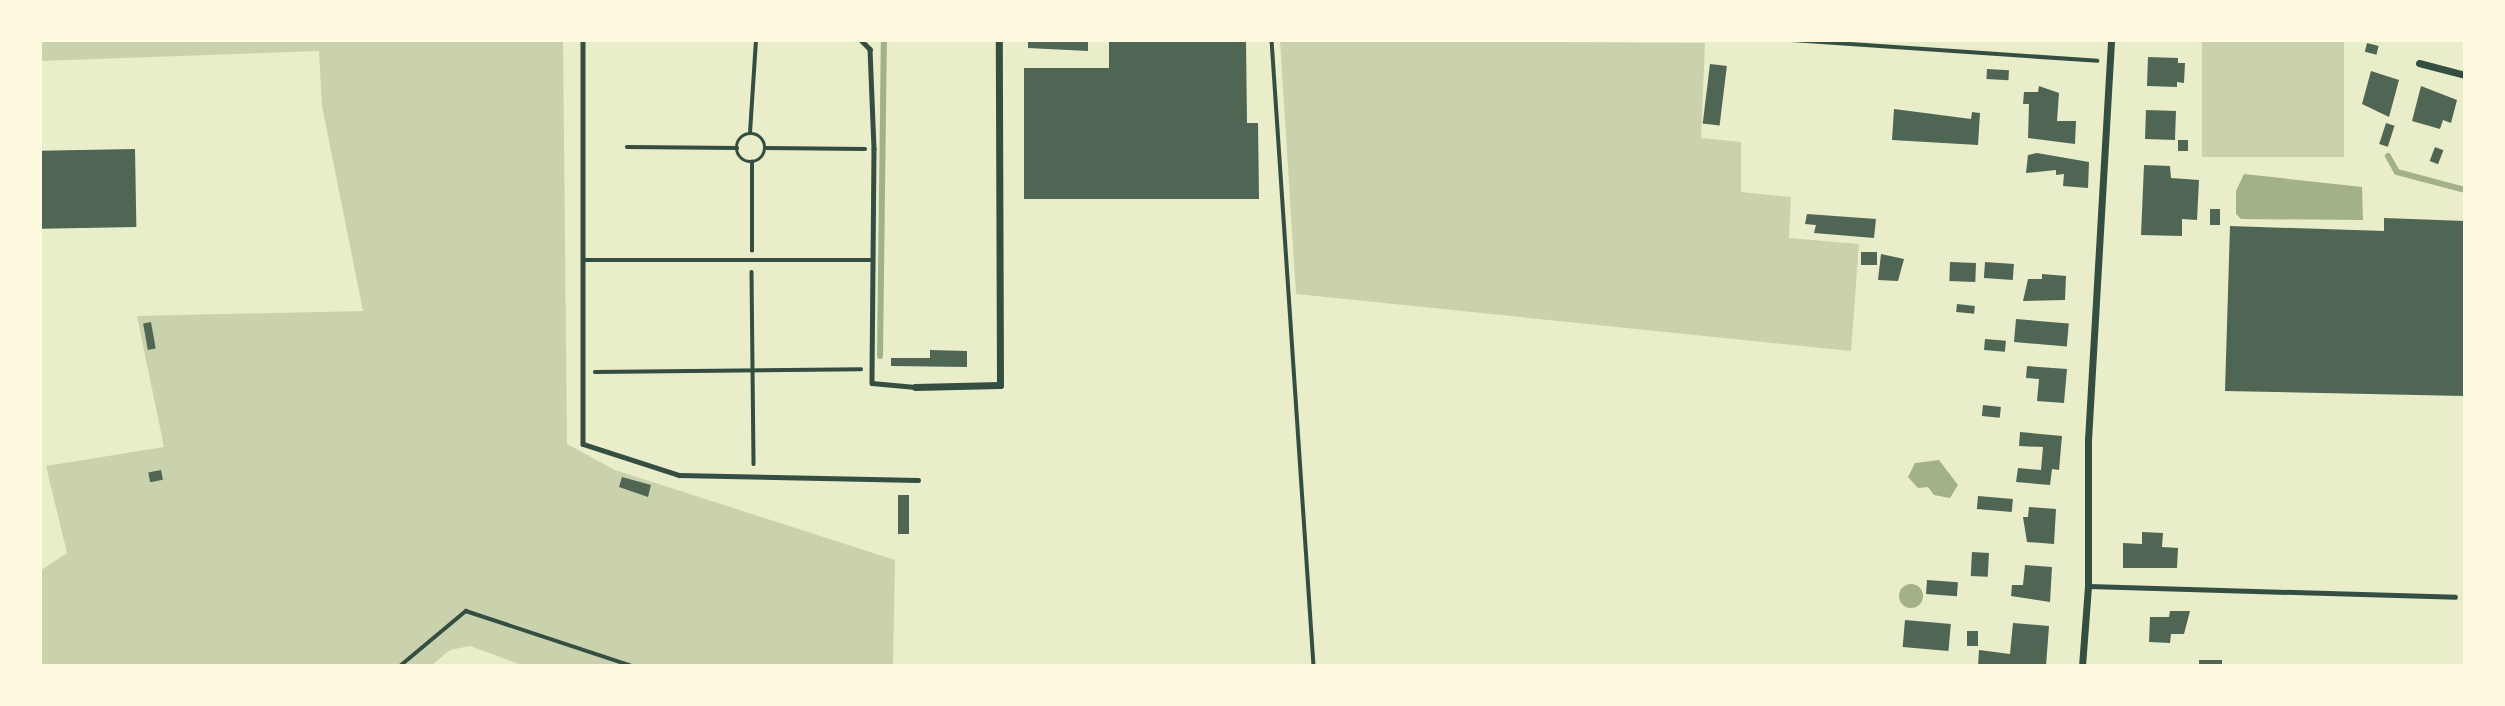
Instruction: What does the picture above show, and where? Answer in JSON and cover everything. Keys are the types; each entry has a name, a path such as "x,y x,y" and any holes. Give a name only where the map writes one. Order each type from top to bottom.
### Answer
{"street":[{"path":"915,387 1000,385 999,40"},
{"path":"2082,666 2088,586 2088,440 2112,40"},
{"path":"2419,63 2465,75"}],"lane":[{"path":"583,40 583,444 679,475 918,480"},
{"path":"861,40 870,49 874,149 872,383 915,387"},
{"path":"583,260 871,260"},
{"path":"2088,586 2455,597"}],"path":[{"path":"750,134 756,40"},
{"path":"1272,40 1314,666"},
{"path":"1792,40 2110,62"},
{"path":"737,148 742,137 750,134 759,135 766,148"},
{"path":"627,147 737,148"},
{"path":"737,148 744,160 752,162 761,159 766,148"},
{"path":"766,148 874,149"},
{"path":"752,162 754,477"},
{"path":"583,372 872,369"},
{"path":"400,666 466,611 632,666"}],"shaded area":[{"path":"40,40 563,40 567,444 615,470 895,560 893,666 524,666 470,646 450,650 431,666 40,666 40,571 67,553 46,466 164,447 137,316 363,311 322,106 319,51 40,61"},
{"path":"1280,40 1705,43 1701,138 1741,142 1741,192 1791,197 1789,238 1859,244 1851,351 1296,294"},
{"path":"2202,40 2344,40 2344,157 2202,157"},
{"path":"2244,174 2362,187 2363,220 2241,219 2236,214 2236,191"},
{"path":"1939,460 1958,485 1950,498 1934,495 1928,487 1918,488 1908,477 1915,463"},
{"path":"1911,584 1922,591 1923,596 1916,607 1911,608 1900,601 1899,596 1906,585"}],"building":[{"path":"1028,40 1088,40 1088,51 1028,48"},
{"path":"1109,40 1246,40 1247,123 1258,123 1259,199 1024,199 1024,68 1109,68"},
{"path":"2367,43 2379,46 2376,55 2365,52"},
{"path":"2148,57 2178,58 2178,63 2185,63 2184,83 2177,82 2177,87 2147,86"},
{"path":"1710,64 1727,66 1720,126 1703,124"},
{"path":"1987,69 2009,70 2008,80 1986,79"},
{"path":"2371,71 2399,80 2389,117 2362,104"},
{"path":"2039,86 2059,93 2057,121 2076,121 2075,144 2028,138 2029,104 2023,104 2024,92 2038,92"},
{"path":"2421,86 2457,100 2451,123 2443,120 2440,129 2412,121"},
{"path":"1894,109 1971,119 1972,112 1980,113 1978,145 1892,140"},
{"path":"2146,110 2176,111 2175,140 2145,139"},
{"path":"2386,123 2395,126 2388,147 2379,144"},
{"path":"2178,140 2188,140 2188,151 2178,151"},
{"path":"2435,147 2443,150 2438,164 2430,161"},
{"path":"135,149 136,227 41,229 40,151"},
{"path":"2037,153 2089,162 2088,188 2063,186 2064,174 2056,175 2056,170 2026,173 2028,155"},
{"path":"2144,165 2170,166 2171,178 2199,180 2197,220 2182,219 2182,236 2141,235"},
{"path":"2210,209 2220,209 2220,225 2210,225"},
{"path":"1807,214 1876,219 1874,238 1814,233 1816,225 1805,224"},
{"path":"2384,218 2465,221 2465,396 2225,391 2230,226 2384,231"},
{"path":"1861,252 1877,252 1877,265 1861,265"},
{"path":"1881,254 1904,259 1898,281 1878,280"},
{"path":"1950,262 1976,263 1975,282 1949,281"},
{"path":"1985,262 2014,264 2013,280 1984,278"},
{"path":"2042,274 2066,276 2065,300 2023,301 2028,279 2042,279"},
{"path":"1957,304 1975,306 1974,314 1956,312"},
{"path":"2016,319 2069,324 2067,347 2014,342"},
{"path":"151,322 156,349 148,350 143,323"},
{"path":"1985,339 2006,341 2005,352 1984,350"},
{"path":"930,350 967,351 967,367 891,366 891,358 930,358"},
{"path":"2027,366 2067,369 2064,403 2037,401 2039,379 2026,378"},
{"path":"1983,405 2001,407 2000,418 1982,416"},
{"path":"2020,432 2062,436 2059,470 2052,469 2050,485 2016,482 2018,468 2041,470 2043,447 2019,446"},
{"path":"161,470 163,480 150,482 148,472"},
{"path":"622,477 651,485 648,497 619,487"},
{"path":"898,495 909,495 909,534 898,534"},
{"path":"1978,496 2013,499 2012,512 1977,509"},
{"path":"2029,507 2056,509 2054,544 2027,542 2023,517 2028,517"},
{"path":"2142,532 2163,533 2162,547 2178,548 2177,568 2123,568 2123,543 2142,544"},
{"path":"1972,552 1989,553 1988,577 1971,576"},
{"path":"2025,565 2052,567 2050,602 2011,596 2012,585 2023,585"},
{"path":"1927,580 1958,582 1957,596 1926,594"},
{"path":"2170,611 2190,611 2184,634 2171,634 2170,643 2149,642 2150,617 2169,617"},
{"path":"1905,620 1951,624 1948,651 1903,647"},
{"path":"2013,623 2049,626 2046,666 1978,666 1979,650 2010,654"},
{"path":"1967,631 1978,631 1978,646 1967,646"},
{"path":"2199,660 2222,660 2222,666 2199,666"}],"waterway":[{"path":"880,356 884,40"},
{"path":"2388,156 2397,172 2465,190"}]}
